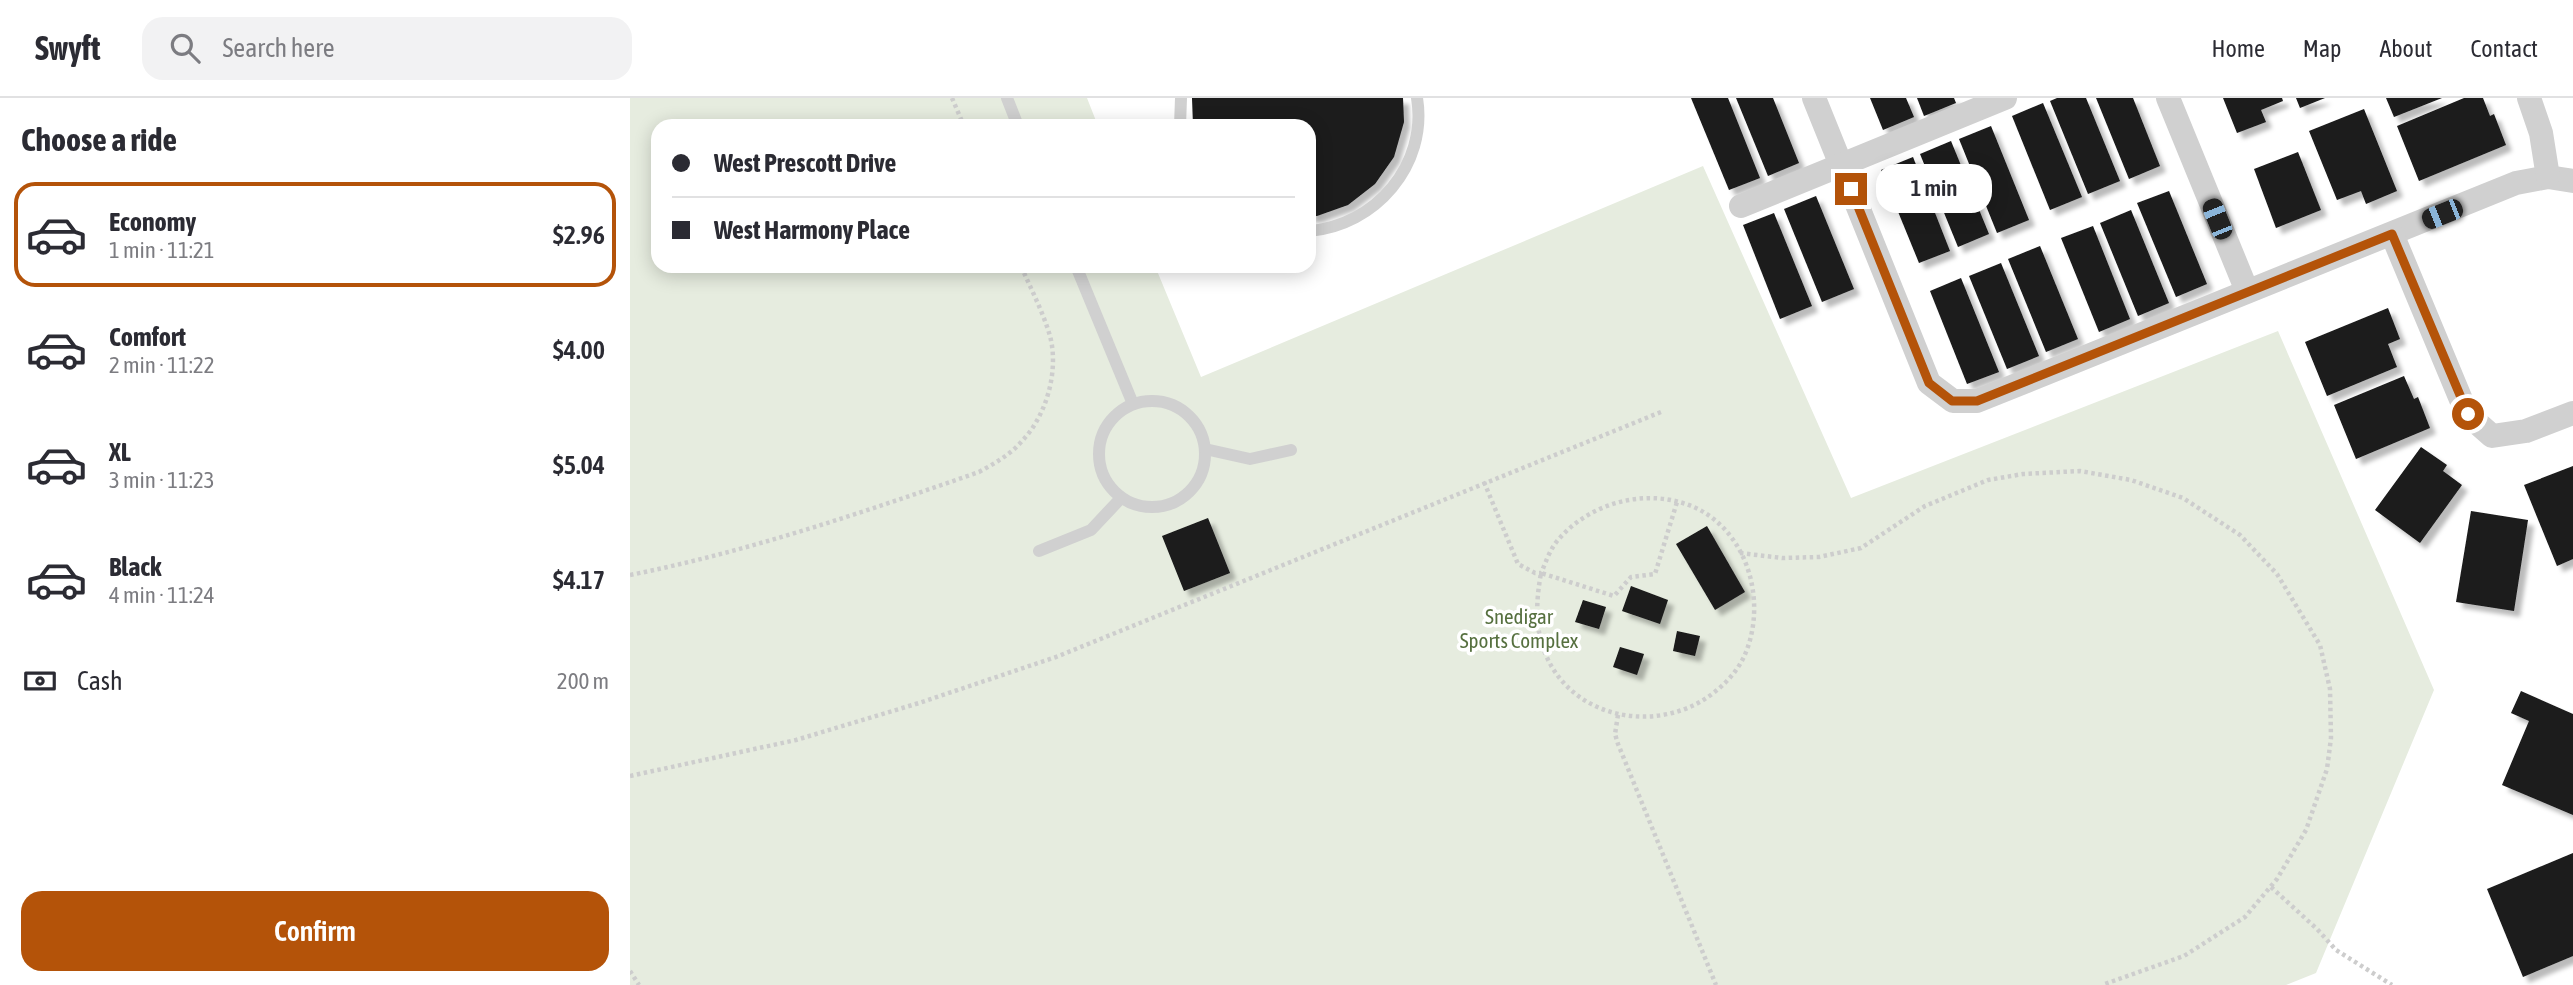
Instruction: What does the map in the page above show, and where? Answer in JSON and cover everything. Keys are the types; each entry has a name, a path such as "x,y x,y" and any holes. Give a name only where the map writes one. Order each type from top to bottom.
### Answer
{"street":[{"path":"1814,98 1929,383 1952,401 1977,401 2516,183 2548,177 2573,181"},
{"path":"1741,206 2005,98"},
{"path":"2168,98 2247,291"},
{"path":"2529,98 2541,133 2548,177"},
{"path":"2392,234 2468,414 2492,436 2526,432 2573,412"}],"lane":[{"path":"1007,98 1015,119"},
{"path":"1180,119 1181,98"},
{"path":"1316,230 1329,229 1365,214 1394,187 1413,152 1420,113 1418,98"},
{"path":"1079,273 1133,404"},
{"path":"1157,401 1180,409 1193,419 1202,433 1205,449 1205,467 1198,483 1186,496 1171,504 1154,508 1137,506 1121,498 1106,479 1099,456 1101,440 1108,425 1119,412 1133,404 1157,401"},
{"path":"1205,449 1250,459 1291,450"},
{"path":"1039,551 1091,530 1121,498"}],"path":[{"path":"953,98 961,119"},
{"path":"630,575 749,548 812,530 979,472 1003,459 1024,440 1041,413 1049,389 1053,362 1050,337 1024,273"},
{"path":"630,776 796,740 919,703 1056,657 1661,412"},
{"path":"1740,552 1782,558 1819,558 1861,548 1926,506 1988,480 2023,474 2080,471 2131,480 2183,498 2240,535 2277,574 2320,645 2328,671 2332,705 2327,769 2300,845 2271,887 2245,917 2205,944 2172,961 2102,985"},
{"path":"1484,482 1518,564 1535,573 1614,596 1631,577 1655,574 1677,502"},
{"path":"1653,498 1699,509 1727,534 1740,552 1750,576 1755,610 1746,653 1732,674 1709,697 1679,711 1645,718 1618,715 1601,709 1580,696 1552,666 1541,642 1537,612 1541,573 1557,541 1569,528 1604,506 1622,500 1653,498"},
{"path":"1618,715 1615,734 1618,744 1716,985"},
{"path":"2271,887 2336,950 2392,985"},
{"path":"630,971 639,985"}],"green space":[{"name":"Snedigar Sports Complex","path":"630,98 1087,98 1095,119 651,119 651,273 1158,273 1201,377 1703,166 1851,498 2278,331 2434,690 2316,973 2286,985 630,985"}],"building":[{"path":"1192,98 1403,98 1404,122 1394,157 1375,184 1348,205 1317,216 1316,119 1193,119"},
{"path":"1691,98 1728,98 1760,178 1729,190"},
{"path":"1736,98 1773,98 1799,163 1768,176"},
{"path":"1870,98 1906,98 1914,117 1883,130"},
{"path":"1917,98 1954,98 1956,103 1924,116"},
{"path":"2057,98 2086,98 2120,181 2088,194 2050,101"},
{"path":"2096,98 2133,98 2160,166 2129,179"},
{"path":"2223,98 2282,98 2283,101 2261,110 2266,122 2237,133"},
{"path":"2296,98 2325,98 2300,108"},
{"path":"2386,98 2442,98 2394,117"},
{"path":"2464,98 2483,98 2490,116 2494,114 2506,145 2419,181 2397,126"},
{"path":"2043,103 2082,197 2050,210 2012,116"},
{"path":"2364,109 2397,191 2366,204 2361,191 2337,200 2309,131"},
{"path":"1991,126 2029,220 1997,233 1959,139"},
{"path":"1951,141 1989,234 1958,247 1920,154"},
{"path":"2298,152 2321,210 2276,228 2254,169"},
{"path":"1913,157 1950,251 1919,263 1881,170"},
{"path":"2169,191 2207,284 2176,297 2137,203"},
{"path":"1816,196 1854,289 1822,302 1784,209"},
{"path":"2131,210 2169,303 2138,316 2100,223"},
{"path":"1774,213 1812,306 1780,319 1743,225"},
{"path":"2093,226 2130,319 2099,332 2061,238"},
{"path":"2040,246 2078,339 2046,352 2008,259"},
{"path":"2001,263 2039,356 2007,369 1969,276"},
{"path":"1961,278 1999,372 1967,384 1930,291"},
{"path":"2388,308 2400,339 2388,344 2397,367 2327,396 2305,342"},
{"path":"2404,376 2414,399 2418,397 2430,428 2356,459 2334,405"},
{"path":"2421,447 2447,465 2443,471 2462,485 2420,543 2375,510"},
{"path":"2573,466 2573,559 2557,566 2524,485"},
{"path":"2471,511 2528,520 2514,611 2456,602"},
{"path":"1208,518 1230,573 1184,591 1162,536"},
{"path":"1707,526 1745,592 1715,610 1676,544"},
{"path":"1631,586 1668,600 1660,624 1622,611"},
{"path":"1583,600 1606,607 1599,629 1575,622"},
{"path":"1677,631 1700,636 1695,656 1673,651"},
{"path":"1620,647 1644,654 1637,675 1613,667"},
{"path":"2521,691 2573,714 2573,815 2502,785 2529,721 2511,713"},
{"path":"2573,853 2573,956 2523,977 2487,889"}],"route":[{"path":"1851,189 1929,383 1952,401 1977,401 2392,234 2468,414"}]}
